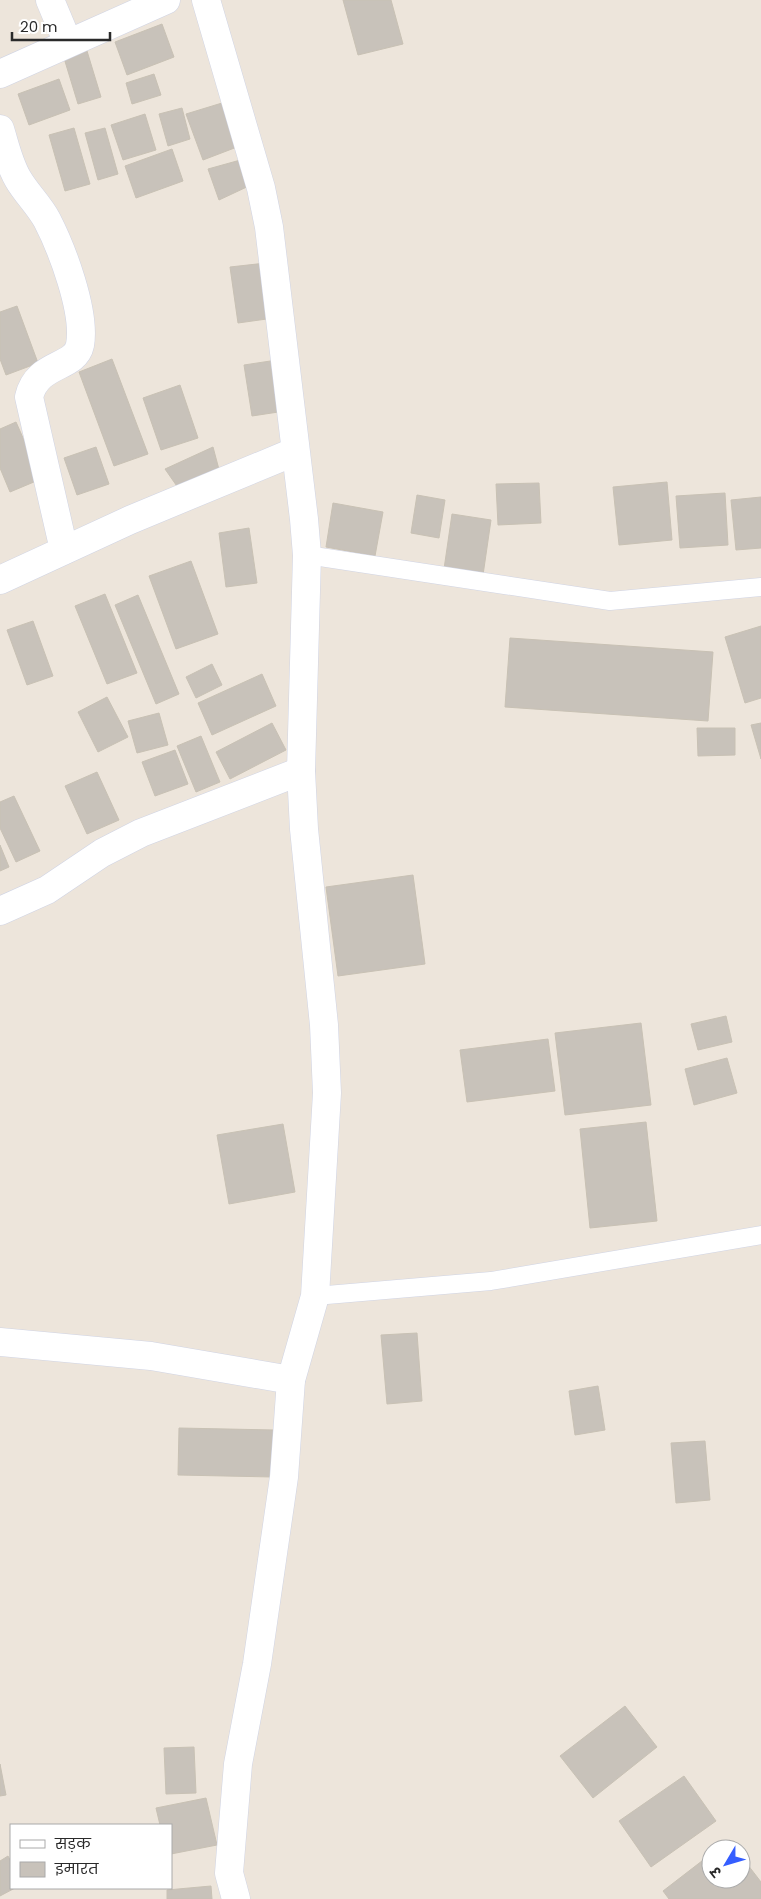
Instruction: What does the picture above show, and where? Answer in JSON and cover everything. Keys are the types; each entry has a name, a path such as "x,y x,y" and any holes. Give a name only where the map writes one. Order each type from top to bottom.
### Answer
{"street":[{"path":"50,0 68,43"},
{"path":"0,74 166,0"},
{"path":"206,0 261,188 269,227 307,555 301,771 304,828 324,1025 328,1093 315,1296 291,1380 284,1477 257,1664 238,1764 234,1798 229,1873 236,1899"},
{"path":"0,129 18,180 46,219 63,257 74,291 81,331 80,347 73,356 39,376 32,385 29,397 64,550"},
{"path":"0,580 130,520 294,452"},
{"path":"0,911 47,890 102,853 141,833 301,771"},
{"path":"0,1342 151,1356 291,1380"}],"lane":[{"path":"307,555 610,601 761,587"},
{"path":"315,1296 491,1281 761,1234"}],"building":[{"path":"343,0 391,0 403,44 358,55"},
{"path":"162,24 174,57 127,75 115,42"},
{"path":"87,51 101,97 78,104 64,58"},
{"path":"154,74 161,95 132,104 126,83"},
{"path":"59,79 70,110 29,125 18,94"},
{"path":"222,103 237,147 203,160 186,114"},
{"path":"182,108 190,139 168,146 159,114"},
{"path":"145,114 156,150 123,160 111,125"},
{"path":"74,128 90,184 65,191 49,135"},
{"path":"105,128 118,174 98,180 85,133"},
{"path":"172,149 183,181 136,198 125,166"},
{"path":"244,159 251,185 219,200 208,169"},
{"path":"266,263 274,318 238,323 230,267"},
{"path":"17,306 38,363 6,375 0,359 0,312"},
{"path":"112,359 148,454 114,466 79,372"},
{"path":"277,360 285,411 252,416 244,365"},
{"path":"180,385 198,438 161,450 143,398"},
{"path":"16,422 41,479 10,492 0,468 0,429"},
{"path":"96,447 109,484 77,495 64,458"},
{"path":"213,447 221,477 181,492 165,469"},
{"path":"667,482 672,540 619,545 613,487"},
{"path":"539,483 541,523 498,525 496,484"},
{"path":"725,493 728,545 680,548 676,496"},
{"path":"417,495 445,500 439,538 411,533"},
{"path":"761,497 761,548 736,550 731,500"},
{"path":"333,503 383,512 375,556 326,547"},
{"path":"452,514 491,520 483,575 444,569"},
{"path":"249,528 257,583 226,587 219,533"},
{"path":"191,561 218,634 176,649 149,576"},
{"path":"105,594 137,673 107,684 75,606"},
{"path":"138,595 179,694 156,704 115,605"},
{"path":"33,621 53,676 27,685 7,630"},
{"path":"761,626 761,698 745,703 725,637"},
{"path":"510,638 713,652 708,721 505,707"},
{"path":"212,664 222,685 196,698 186,677"},
{"path":"262,674 276,706 212,735 198,703"},
{"path":"107,697 128,737 98,752 78,712"},
{"path":"159,713 168,745 137,753 128,721"},
{"path":"272,723 286,750 230,779 216,752"},
{"path":"761,723 761,759 751,725"},
{"path":"697,728 735,728 735,755 698,756"},
{"path":"201,736 220,782 196,792 177,746"},
{"path":"175,750 188,784 155,796 142,762"},
{"path":"97,772 119,820 87,834 65,786"},
{"path":"14,796 40,851 16,862 0,828 0,802"},
{"path":"0,845 9,867 0,871"},
{"path":"413,875 425,964 338,976 326,887"},
{"path":"726,1016 732,1042 698,1050 691,1024"},
{"path":"641,1023 651,1105 565,1115 555,1033"},
{"path":"548,1039 555,1091 467,1102 460,1050"},
{"path":"727,1058 737,1093 694,1105 685,1069"},
{"path":"646,1122 657,1221 590,1228 580,1129"},
{"path":"283,1124 295,1192 229,1204 217,1135"},
{"path":"417,1333 422,1401 387,1404 381,1335"},
{"path":"598,1386 605,1430 575,1435 569,1391"},
{"path":"179,1428 274,1430 273,1477 178,1475"},
{"path":"705,1441 710,1500 676,1503 671,1443"},
{"path":"625,1706 657,1747 593,1798 560,1756"},
{"path":"194,1747 196,1793 166,1794 164,1748"},
{"path":"0,1764 6,1795 0,1796"},
{"path":"684,1776 716,1821 651,1867 619,1821"},
{"path":"206,1798 217,1845 172,1854 172,1824 160,1824 156,1808"},
{"path":"8,1856 10,1860 10,1889 13,1889 0,1896 0,1861"},
{"path":"701,1862 701,1889 751,1889 751,1869 761,1882 761,1899 669,1899 663,1891"},
{"path":"211,1886 212,1899 167,1899 167,1890"}]}
